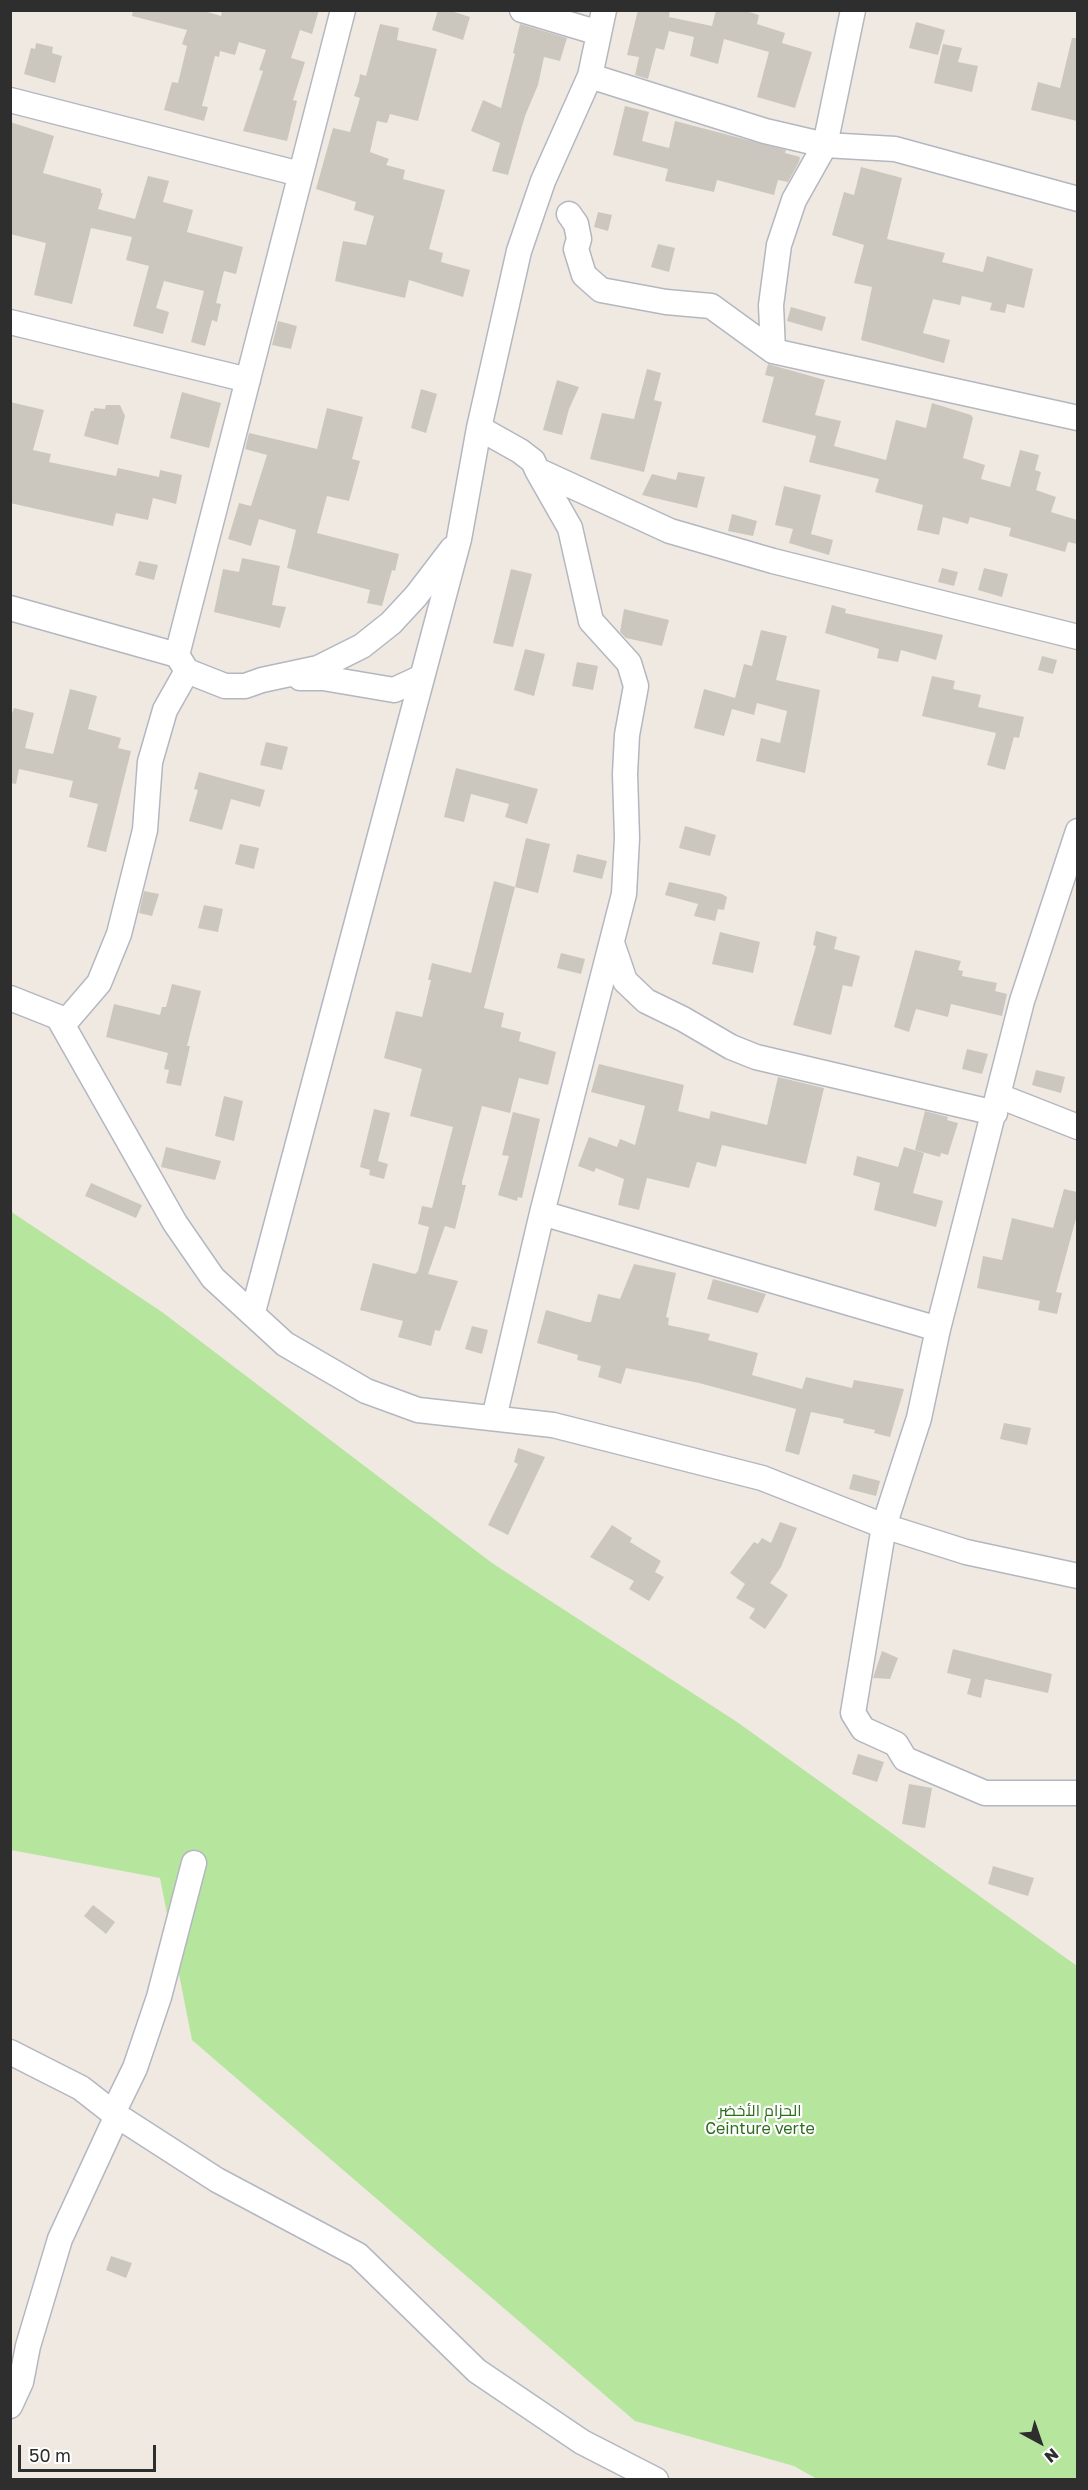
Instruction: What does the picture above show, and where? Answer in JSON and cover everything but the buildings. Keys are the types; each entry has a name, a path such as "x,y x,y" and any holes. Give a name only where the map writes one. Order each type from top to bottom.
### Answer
{"street":[{"path":"63,1025 99,983 119,934 145,830 150,762 182,663 248,380 343,10"},
{"path":"253,1312 459,539 479,428 519,250 543,181 590,76 601,22 522,10"},
{"path":"773,351 771,305 779,244 794,200 825,145 853,10"},
{"path":"590,76 765,131 825,145 895,149 1077,199"},
{"path":"10,100 300,174"},
{"path":"569,214 576,224 579,239 576,249 584,275 602,290 666,302 711,306 773,351 1077,418"},
{"path":"10,322 248,380"},
{"path":"479,428 533,461 570,528 591,621 629,663 636,686 627,735 625,774 627,838 624,894 542,1212 494,1418"},
{"path":"537,470 670,531 773,561 1077,637"},
{"path":"10,608 182,663 225,686 245,686 318,668 362,646 391,623 459,539"},
{"path":"262,680 323,678 394,690 422,677"},
{"path":"1077,831 1022,1001 938,1329 919,1418 884,1526 853,1713 863,1730 896,1744 905,1758 985,1793 1077,1793"},
{"path":"612,943 625,981 646,1001 683,1018 731,1047 756,1057 997,1104 1077,1127"},
{"path":"10,998 58,1017 175,1223 213,1278 253,1312 285,1344 366,1391 418,1410 553,1425 762,1478 884,1526 966,1552 1077,1576"},
{"path":"542,1212 938,1329"},
{"path":"10,2406 21,2382 28,2346 53,2259 114,2122 113,2113 135,2068 159,1997 194,1863"},
{"path":"10,2052 81,2088 113,2113 217,2180 358,2255 477,2371 582,2442 656,2480"}],"green space":[{"name":"الحزام الأخضر Ceinture verte","path":"10,1211 162,1312 492,1563 737,1722 1077,1966 1077,2479 817,2479 794,2466 635,2421 192,2040 160,1878 11,1850"}]}
